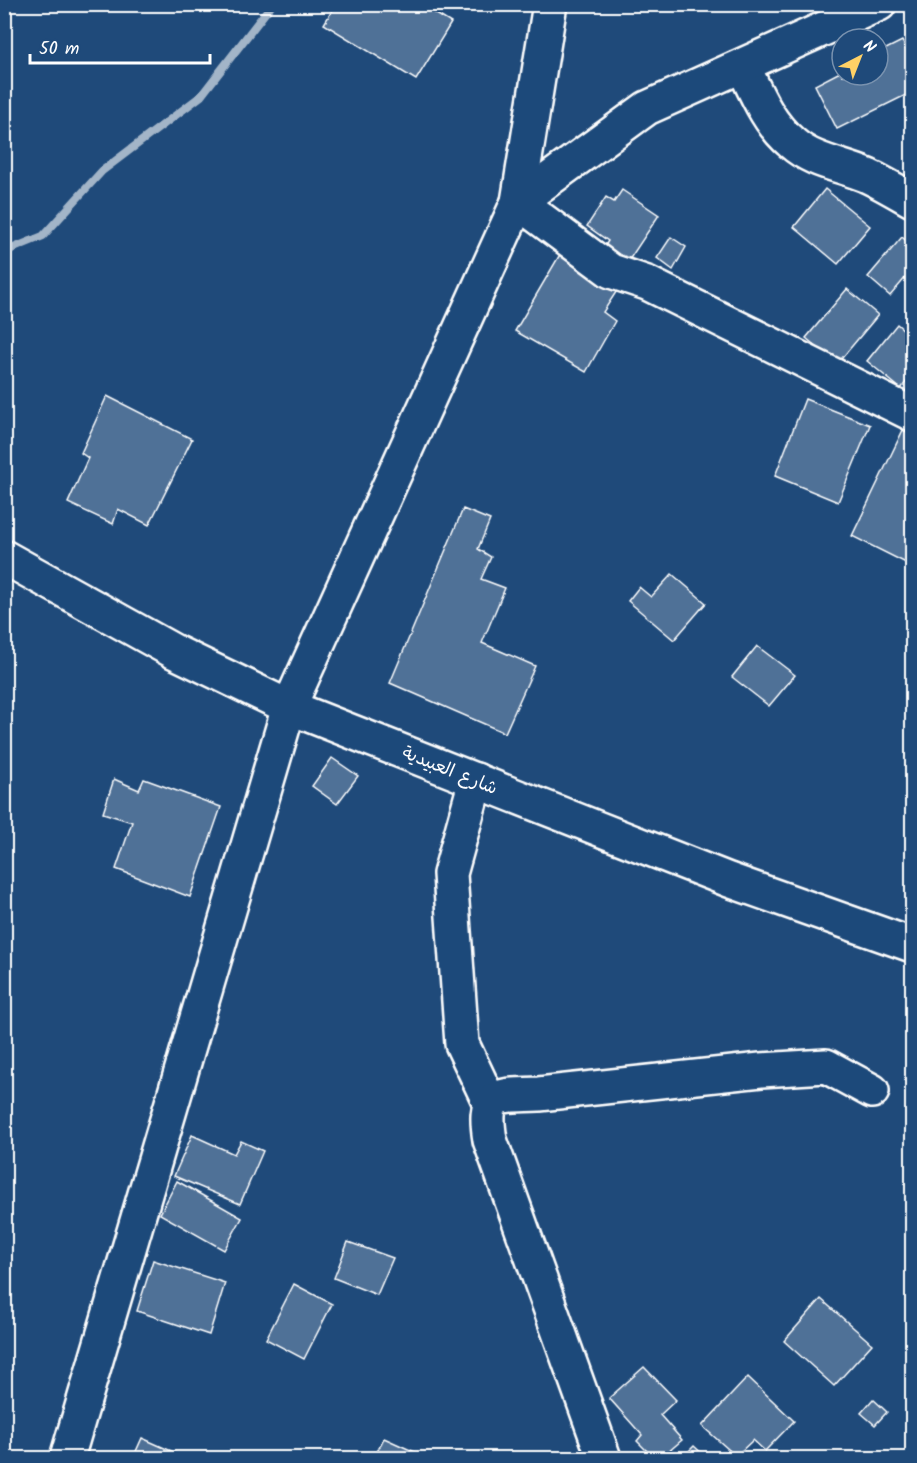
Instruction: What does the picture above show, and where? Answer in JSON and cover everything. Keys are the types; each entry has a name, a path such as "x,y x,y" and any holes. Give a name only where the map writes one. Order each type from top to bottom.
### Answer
{"street":[{"path":"67,1458 289,707 518,202 550,4"},
{"path":"518,202 648,108 879,4"},
{"path":"743,66 774,125 792,143 809,155 867,176 912,200"},
{"path":"518,202 611,271 647,283 912,414"},
{"name":"شارع العبيدية","path":"4,557 175,652 289,707 729,880 912,945"},
{"path":"476,780 450,874 462,1044 490,1103"},
{"path":"604,1458 490,1140 486,1118 490,1103 497,1097 510,1095 539,1094 761,1070 826,1066 872,1091"}],"building":[{"path":"336,4 420,4 451,23 416,80 324,24"},
{"path":"902,41 912,61 912,92 837,129 815,85 830,77 830,87 890,87 890,47"},
{"path":"825,189 870,226 838,264 794,227"},
{"path":"622,190 659,215 625,266 601,252 608,241 587,226 606,197 614,202"},
{"path":"671,237 686,247 673,270 657,258"},
{"path":"902,237 912,246 912,270 890,296 868,277"},
{"path":"562,251 620,286 603,312 615,321 586,372 515,331"},
{"path":"847,289 878,315 837,364 806,338"},
{"path":"897,324 912,337 912,374 901,389 867,361"},
{"path":"107,396 192,439 149,525 118,509 113,524 68,503 88,458 81,453"},
{"path":"805,399 870,425 838,502 775,476"},
{"path":"903,430 912,435 912,566 852,536"},
{"path":"463,509 490,520 478,549 491,557 481,579 505,588 482,643 535,666 505,733 390,683"},
{"path":"672,574 706,603 674,640 628,601 639,587 651,597"},
{"path":"757,646 795,675 769,706 732,677"},
{"path":"332,758 358,776 337,804 312,786"},
{"path":"114,779 139,790 144,779 221,807 190,897 116,869 132,822 103,813"},
{"path":"192,1135 234,1154 241,1141 263,1151 240,1204 174,1176"},
{"path":"177,1181 242,1218 224,1250 160,1214"},
{"path":"348,1242 393,1258 377,1295 334,1278"},
{"path":"153,1260 225,1283 209,1335 137,1311"},
{"path":"294,1284 332,1304 304,1359 266,1339"},
{"path":"821,1299 872,1344 834,1386 784,1341"},
{"path":"644,1367 676,1400 660,1415 682,1440 661,1458 654,1458 637,1441 642,1435 609,1398"},
{"path":"748,1377 794,1421 765,1451 753,1440 736,1456 702,1426"},
{"path":"873,1399 887,1412 875,1425 861,1413"},
{"path":"142,1438 187,1458 133,1458"},
{"path":"384,1438 428,1458 374,1458"},
{"path":"694,1446 707,1458 682,1458"}],"waterway":[{"path":"4,252 43,236 102,171 201,96 272,4"}]}
